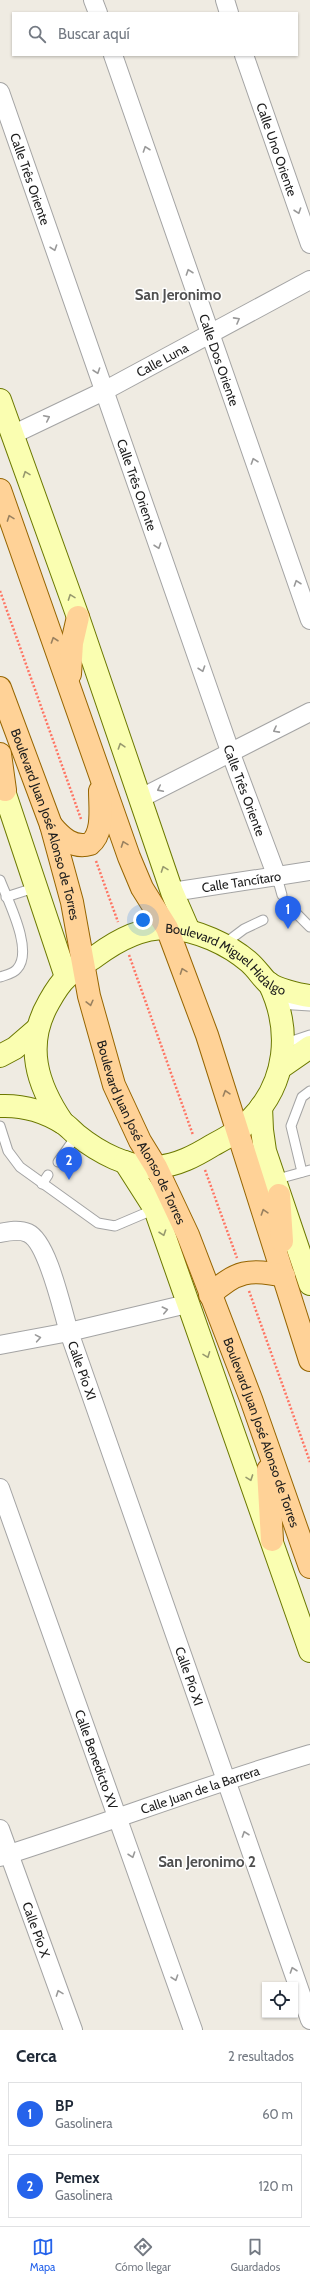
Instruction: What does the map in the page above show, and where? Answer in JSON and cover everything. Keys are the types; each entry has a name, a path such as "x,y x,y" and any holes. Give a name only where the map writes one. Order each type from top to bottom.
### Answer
{"main road":[{"path":"0,490 136,874 167,928 209,1041 310,1360"},
{"path":"70,687 70,658 78,618"},
{"name":"Boulevard Juan José Alonso de Torres","path":"0,688 51,825 72,902 90,1004 114,1085 140,1141 156,1167 188,1235 266,1443 310,1567"},
{"path":"0,754 2,785"},
{"path":"51,825 66,840 77,845 90,844 97,836 99,829 99,773"},
{"path":"277,1188 284,1276"},
{"path":"210,1295 229,1279 242,1273 264,1271 284,1276"},
{"path":"266,1443 272,1540"}],"street":[{"path":"93,0 98,12"},
{"path":"225,0 229,12"},
{"name":"Calle Dos Oriente","path":"112,56 310,620"},
{"name":"Calle Uno Oriente","path":"244,56 310,244"},
{"name":"Calle Três Oriente","path":"0,92 231,754 277,877"},
{"name":"Calle Luna","path":"12,435 104,391 310,280"},
{"path":"0,400 78,618 172,892 189,931"},
{"path":"139,799 231,754 310,712"},
{"path":"2,785 66,978"},
{"name":"Calle Tancítaro","path":"172,892 310,871"},
{"name":"Boulevard Miguel Hidalgo","path":"0,1056 36,1037 45,1008 66,978 84,964 124,939 140,933 167,928 189,931 223,945 250,963 269,984 301,995 310,996"},
{"path":"0,1106 24,1107 44,1113 125,1162 156,1167 178,1163 199,1153 237,1131 250,1120 261,1107 277,1083 283,1044 278,1004 269,984"},
{"path":"36,1037 39,1074 39,1101 70,1129"},
{"path":"280,1068 310,1047"},
{"path":"261,1107 262,1139 309,1281"},
{"name":"Boulevard Juan José Alonso de Torres","path":"125,1162 155,1209 187,1304 272,1540 310,1651"},
{"name":"Calle Pío XI","path":"0,1233 22,1231 36,1238 44,1255 69,1332 310,2020"},
{"path":"0,1345 69,1332 187,1304"},
{"name":"Calle Benedicto XV","path":"0,1488 119,1818 193,2030"},
{"name":"Calle Juan de la Barrera","path":"4,1855 119,1818 226,1779 310,1754"},
{"name":"Calle Pío X","path":"0,1829 4,1855 73,2030"}],"lane":[{"path":"277,877 282,895"},
{"path":"0,880 19,933 24,952 18,968 14,972 0,977"},
{"path":"6,897 37,887"},
{"path":"296,913 310,927"},
{"path":"223,945 244,928 263,920"},
{"path":"278,1004 310,1006"},
{"path":"283,1044 310,1035"},
{"path":"0,1064 17,1057 36,1037"},
{"path":"277,1188 306,1171 291,1126 302,1097 310,1091"},
{"path":"0,1098 39,1101"},
{"path":"0,1126 4,1142 12,1158 42,1184 98,1223 115,1226 155,1209"},
{"path":"58,1162 70,1129"},
{"path":"42,1184 48,1175"}],"path":[{"path":"0,591 310,1462"}],"place":[{"name":"BP","path":"288,929"},
{"name":"Pemex","path":"69,1180"}],"district":[{"name":"San Jeronimo","path":"178,295"},
{"name":"San Jeronimo 2","path":"207,1862"}]}
